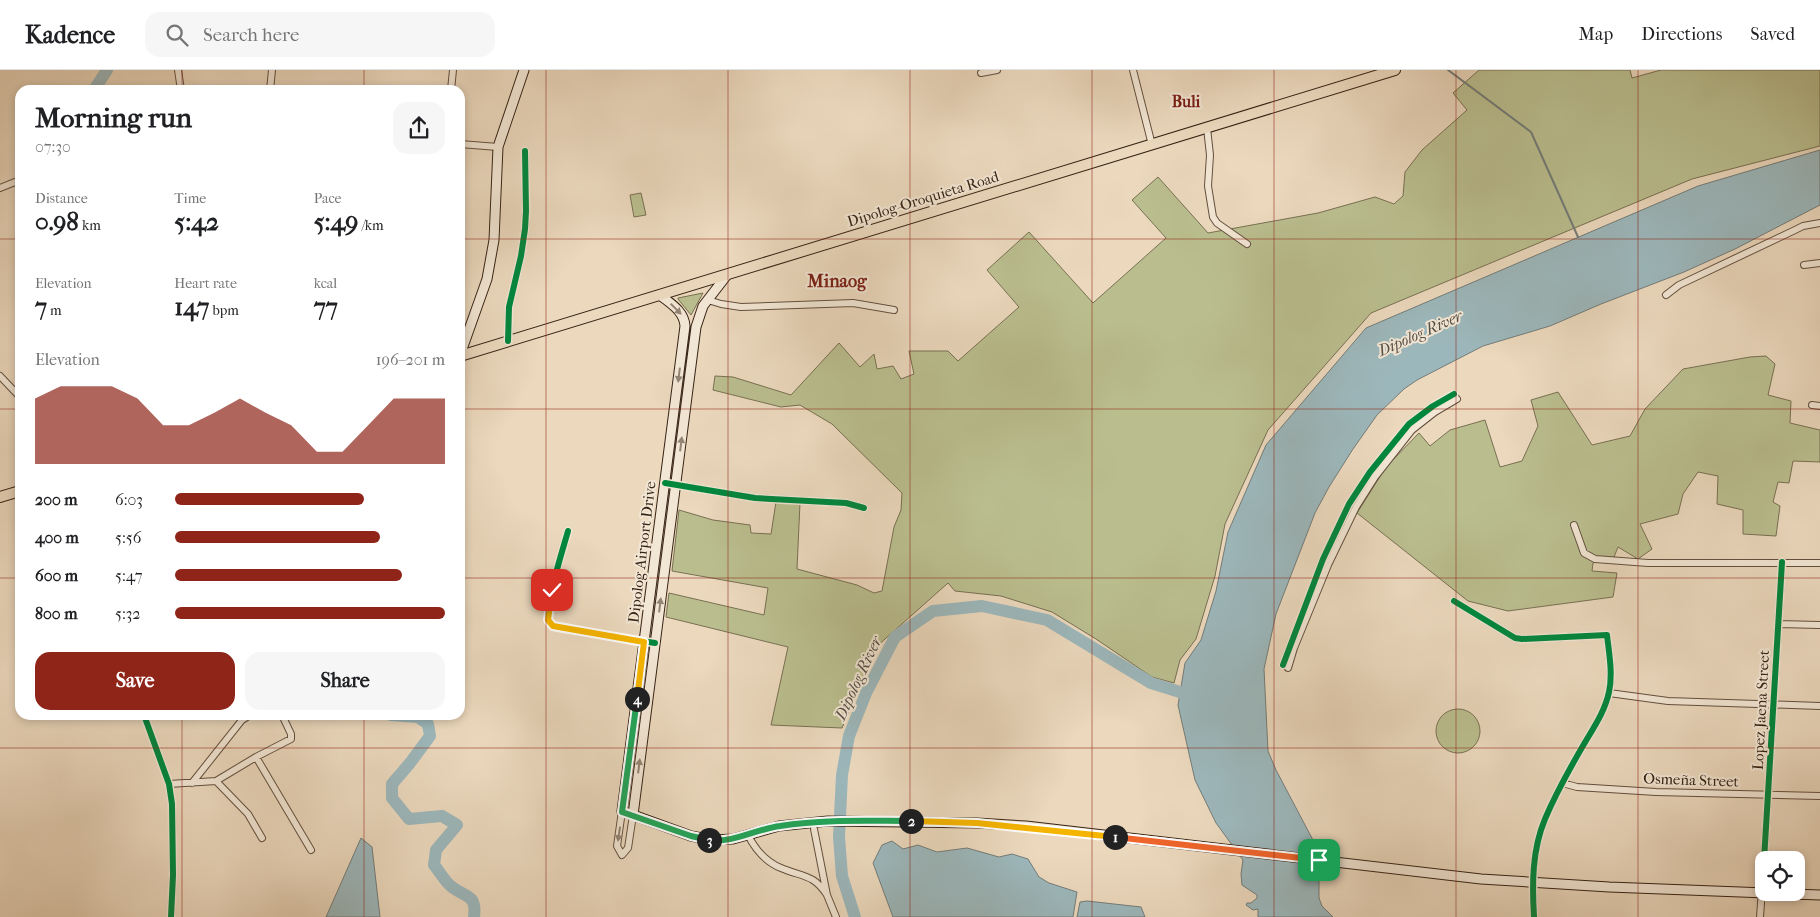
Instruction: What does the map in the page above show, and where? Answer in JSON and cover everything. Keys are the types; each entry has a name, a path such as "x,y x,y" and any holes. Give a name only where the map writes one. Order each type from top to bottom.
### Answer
{"highway":[{"name":"Dipolog-Oroquieta Road","path":"465,354 1396,70"},
{"path":"0,497 15,494"}],"main road":[{"path":"465,342 482,294 492,257 498,147 524,70"},
{"name":"Dipolog Airport Drive","path":"632,815 696,327 700,313 727,275"},
{"path":"660,295 679,312 686,326 696,327"},
{"name":"Dipolog Airport Drive","path":"622,812 686,326"},
{"path":"622,812 702,839 723,840 779,826 845,820 977,823 1026,826 1422,873 1532,883 1755,893"},
{"path":"1805,894 1820,895"}],"street":[{"path":"178,70 180,85"},
{"path":"270,85 272,70"},
{"path":"452,85 453,70"},
{"path":"981,73 997,70"},
{"path":"1133,70 1152,145"},
{"path":"1207,128 1210,168 1208,186 1213,217 1217,223 1247,244"},
{"path":"465,144 498,147"},
{"path":"508,341 509,307 525,230 525,152"},
{"path":"0,188 15,182"},
{"path":"1666,295 1678,285 1794,230 1820,223"},
{"path":"1804,265 1820,264"},
{"path":"708,300 741,307 853,303 894,310"},
{"path":"0,376 15,392"},
{"path":"1286,667 1323,559 1349,504 1370,472 1408,424 1433,406 1455,397"},
{"path":"1812,405 1820,406"},
{"path":"665,482 764,499 836,502 864,508"},
{"path":"1574,524 1584,553 1596,559 1648,563 1820,563"},
{"path":"568,532 552,590 548,612 550,624 557,628 655,644"},
{"name":"Lopez Jaena Street","path":"1765,851 1782,562"},
{"path":"1454,601 1515,638 1606,634 1610,678 1609,693 1600,715 1562,783 1540,833 1534,860 1532,883 1534,917"},
{"path":"1778,624 1820,625"},
{"path":"1609,693 1668,701 1820,706"},
{"path":"146,720 169,784 172,804 173,875 171,917"},
{"path":"192,783 242,720"},
{"path":"169,784 216,781 256,756 291,739 291,734 284,720"},
{"path":"256,756 311,850"},
{"path":"216,781 248,814 262,838"},
{"name":"Osmeña Street","path":"1562,783 1577,787 1656,792 1820,796"},
{"path":"622,812 617,846 622,855 628,848 632,815"},
{"path":"814,829 827,895"},
{"path":"748,834 753,845 766,859 779,868 802,875 820,884 836,917"},
{"name":"Lopez Jaena Street","path":"1760,917 1761,901"}],"green space":[{"path":"1479,70 1630,70 1632,78 1661,70 1820,70 1820,146 1692,179 1371,313 1268,430 1225,524 1215,576 1196,639 1180,660 1174,683 1152,677 1052,612 1001,596 955,591 948,583 876,647 842,728 771,725 788,647 666,617 669,593 764,615 768,588 672,571 679,510 713,520 750,525 751,533 771,534 776,502 800,503 797,569 857,585 874,593 882,591 894,527 901,510 902,493 832,424 800,405 781,407 713,390 715,376 733,377 791,395 839,343 860,367 874,354 877,369 893,366 901,379 914,374 909,351 948,351 958,361 1019,307 987,270 1029,232 1093,303 1166,238 1132,200 1158,177 1208,233 1318,213 1375,197 1394,204 1403,196 1405,172 1422,150 1467,110 1453,93"},
{"path":"641,193 646,215 634,217 630,195"},
{"path":"703,293 691,315 678,299 678,298"},
{"path":"1766,356 1775,364 1768,395 1791,401 1790,423 1820,430 1820,462 1793,461 1789,483 1778,482 1773,502 1780,506 1776,536 1743,534 1743,510 1717,504 1718,476 1698,472 1683,494 1678,514 1640,524 1652,549 1638,559 1618,547 1614,557 1593,563 1592,571 1617,573 1613,597 1508,611 1468,601 1357,513 1386,467 1419,433 1430,446 1450,430 1485,420 1500,467 1522,461 1538,426 1531,400 1558,392 1592,445 1630,436 1645,409 1683,369"},
{"path":"1458,709 1470,713 1476,719 1480,731 1476,743 1470,749 1458,753 1446,749 1440,743 1436,731 1440,719 1446,713"}],"water":[{"path":"1820,150 1820,205 1735,249 1684,272 1550,326 1483,346 1417,380 1404,389 1377,415 1353,449 1315,513 1276,614 1264,669 1268,751 1314,842 1319,874 1319,898 1322,906 1333,917 1258,917 1258,909 1253,910 1246,905 1257,898 1257,895 1242,885 1243,860 1216,823 1195,780 1178,705 1185,663 1201,640 1216,591 1228,532 1266,445 1366,328 1698,186"},
{"path":"361,838 372,847 380,917 326,917"},
{"path":"892,841 903,849 918,845 937,852 967,848 999,857 1012,854 1028,859 1039,877 1049,883 1077,892 1073,917 893,917 873,863 882,845"},
{"path":"1087,901 1141,907 1145,917 1077,917 1080,902"}],"waterway":[{"path":"97,85 107,70"},
{"path":"1448,70 1531,132 1578,237"},
{"name":"Dipolog River","path":"855,917 842,876 839,837 842,775 849,736 866,693 895,637 933,611 982,606 1047,620 1151,683 1196,697"},
{"path":"422,720 428,724 430,736 392,784 392,798 409,819 442,816 457,825 436,850 434,865 449,885 472,900 474,904 474,917"}],"cycle path":[{"path":"508,341 509,307 521,256 525,229 525,151"},
{"path":"1283,665 1323,559 1349,504 1370,472 1409,424 1433,406 1454,394"},
{"path":"665,483 755,498 846,503 864,508"},
{"path":"568,531 549,602 549,623 557,628 655,643"},
{"path":"1765,851 1782,562"},
{"path":"1454,601 1515,638 1607,635 1611,671 1609,692 1602,712 1558,790 1545,819 1535,855 1534,917"},
{"path":"146,720 169,784 172,804 173,875 171,917"}],"district":[{"name":"Buli","path":"1186,101"},
{"name":"Minaog","path":"837,281"}],"route":[{"path":"552,590 548,620 553,626 644,642 622,812 691,836 713,840 733,839 779,826 828,821 977,823 1026,826 1319,860"}]}
